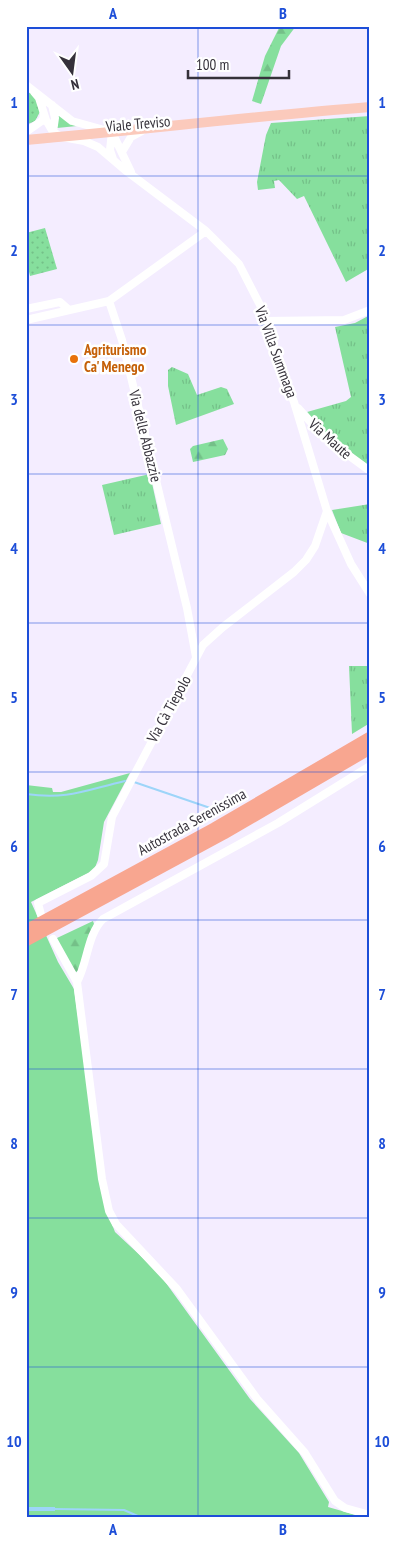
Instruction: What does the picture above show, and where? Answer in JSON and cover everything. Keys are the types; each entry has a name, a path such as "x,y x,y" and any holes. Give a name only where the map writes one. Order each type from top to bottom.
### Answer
{"highway":[{"name":"Autostrada Serenissima","path":"26,930 214,828 370,737"},
{"name":"Autostrada Serenissima","path":"26,941 224,834 370,748"}],"main road":[{"name":"Viale Treviso","path":"57,134 144,130 223,120 370,107"},
{"name":"Viale Treviso","path":"57,134 161,122 223,120"},
{"path":"26,136 57,134"}],"street":[{"path":"26,85 72,121 96,128 112,132 161,122"},
{"path":"34,92 39,98 44,114 57,134"},
{"path":"52,105 57,134"},
{"path":"26,136 43,120 44,114"},
{"path":"122,152 131,137 144,130"},
{"path":"112,132 132,174"},
{"path":"112,132 110,150 113,159"},
{"name":"Via Villa Summaga","path":"57,134 91,143 206,231 239,264 254,293 294,402 327,511 352,564 370,594"},
{"path":"26,320 109,301 206,231"},
{"name":"Via delle Abbazzie","path":"109,301 127,360 187,608 197,658"},
{"path":"26,309 60,302 68,310"},
{"path":"265,321 344,320 370,310"},
{"name":"Via Maute","path":"294,402 317,430 341,452 370,471"},
{"path":"304,436 317,430"},
{"name":"Via Cà Tiepolo","path":"42,915 38,903 91,876 104,864 112,817 203,645 294,572 306,560 315,546 327,511"},
{"path":"77,982 83,971 97,926 103,919 278,824 370,766"},
{"path":"53,939 77,982 102,1179 110,1211 116,1224 177,1289 258,1400 305,1453 335,1501 345,1508 370,1515"}],"green space":[{"path":"280,26 296,26 281,46 261,104 252,101 265,56"},
{"path":"26,89 36,98 41,110 35,121 26,125"},
{"path":"58,113 77,126 57,128"},
{"path":"370,116 370,268 346,282 304,196 297,199 279,180 274,181 275,188 258,190 257,182 266,135 271,123"},
{"path":"45,228 57,269 30,276 26,259 26,233"},
{"path":"370,315 370,467 327,435 307,412 346,401 351,397 335,327 355,323"},
{"path":"172,367 188,374 197,395 221,387 227,389 234,404 176,425 168,386 168,370"},
{"path":"223,439 228,449 225,455 193,462 190,449 193,446"},
{"path":"150,474 161,524 114,535 102,485"},
{"path":"370,504 370,544 341,533 332,510"},
{"path":"349,666 368,666 370,723 352,734"},
{"path":"130,773 104,822 98,860 94,870 31,902 58,962 74,989 105,1206 115,1232 158,1272 250,1399 299,1453 329,1502 328,1507 363,1517 26,1517 26,785 52,788 53,792 61,792"},
{"path":"93,921 94,924 81,969 75,973 56,942 57,938"}],"water":[{"path":"26,1507 55,1507 55,1511 26,1511"}],"waterway":[{"path":"26,794 40,796 65,795 125,781"},
{"path":"134,782 219,811"},
{"path":"54,1509 124,1510 140,1517"}],"place":[{"name":"Agriturismo Ca' Menego","path":"74,359"}]}
